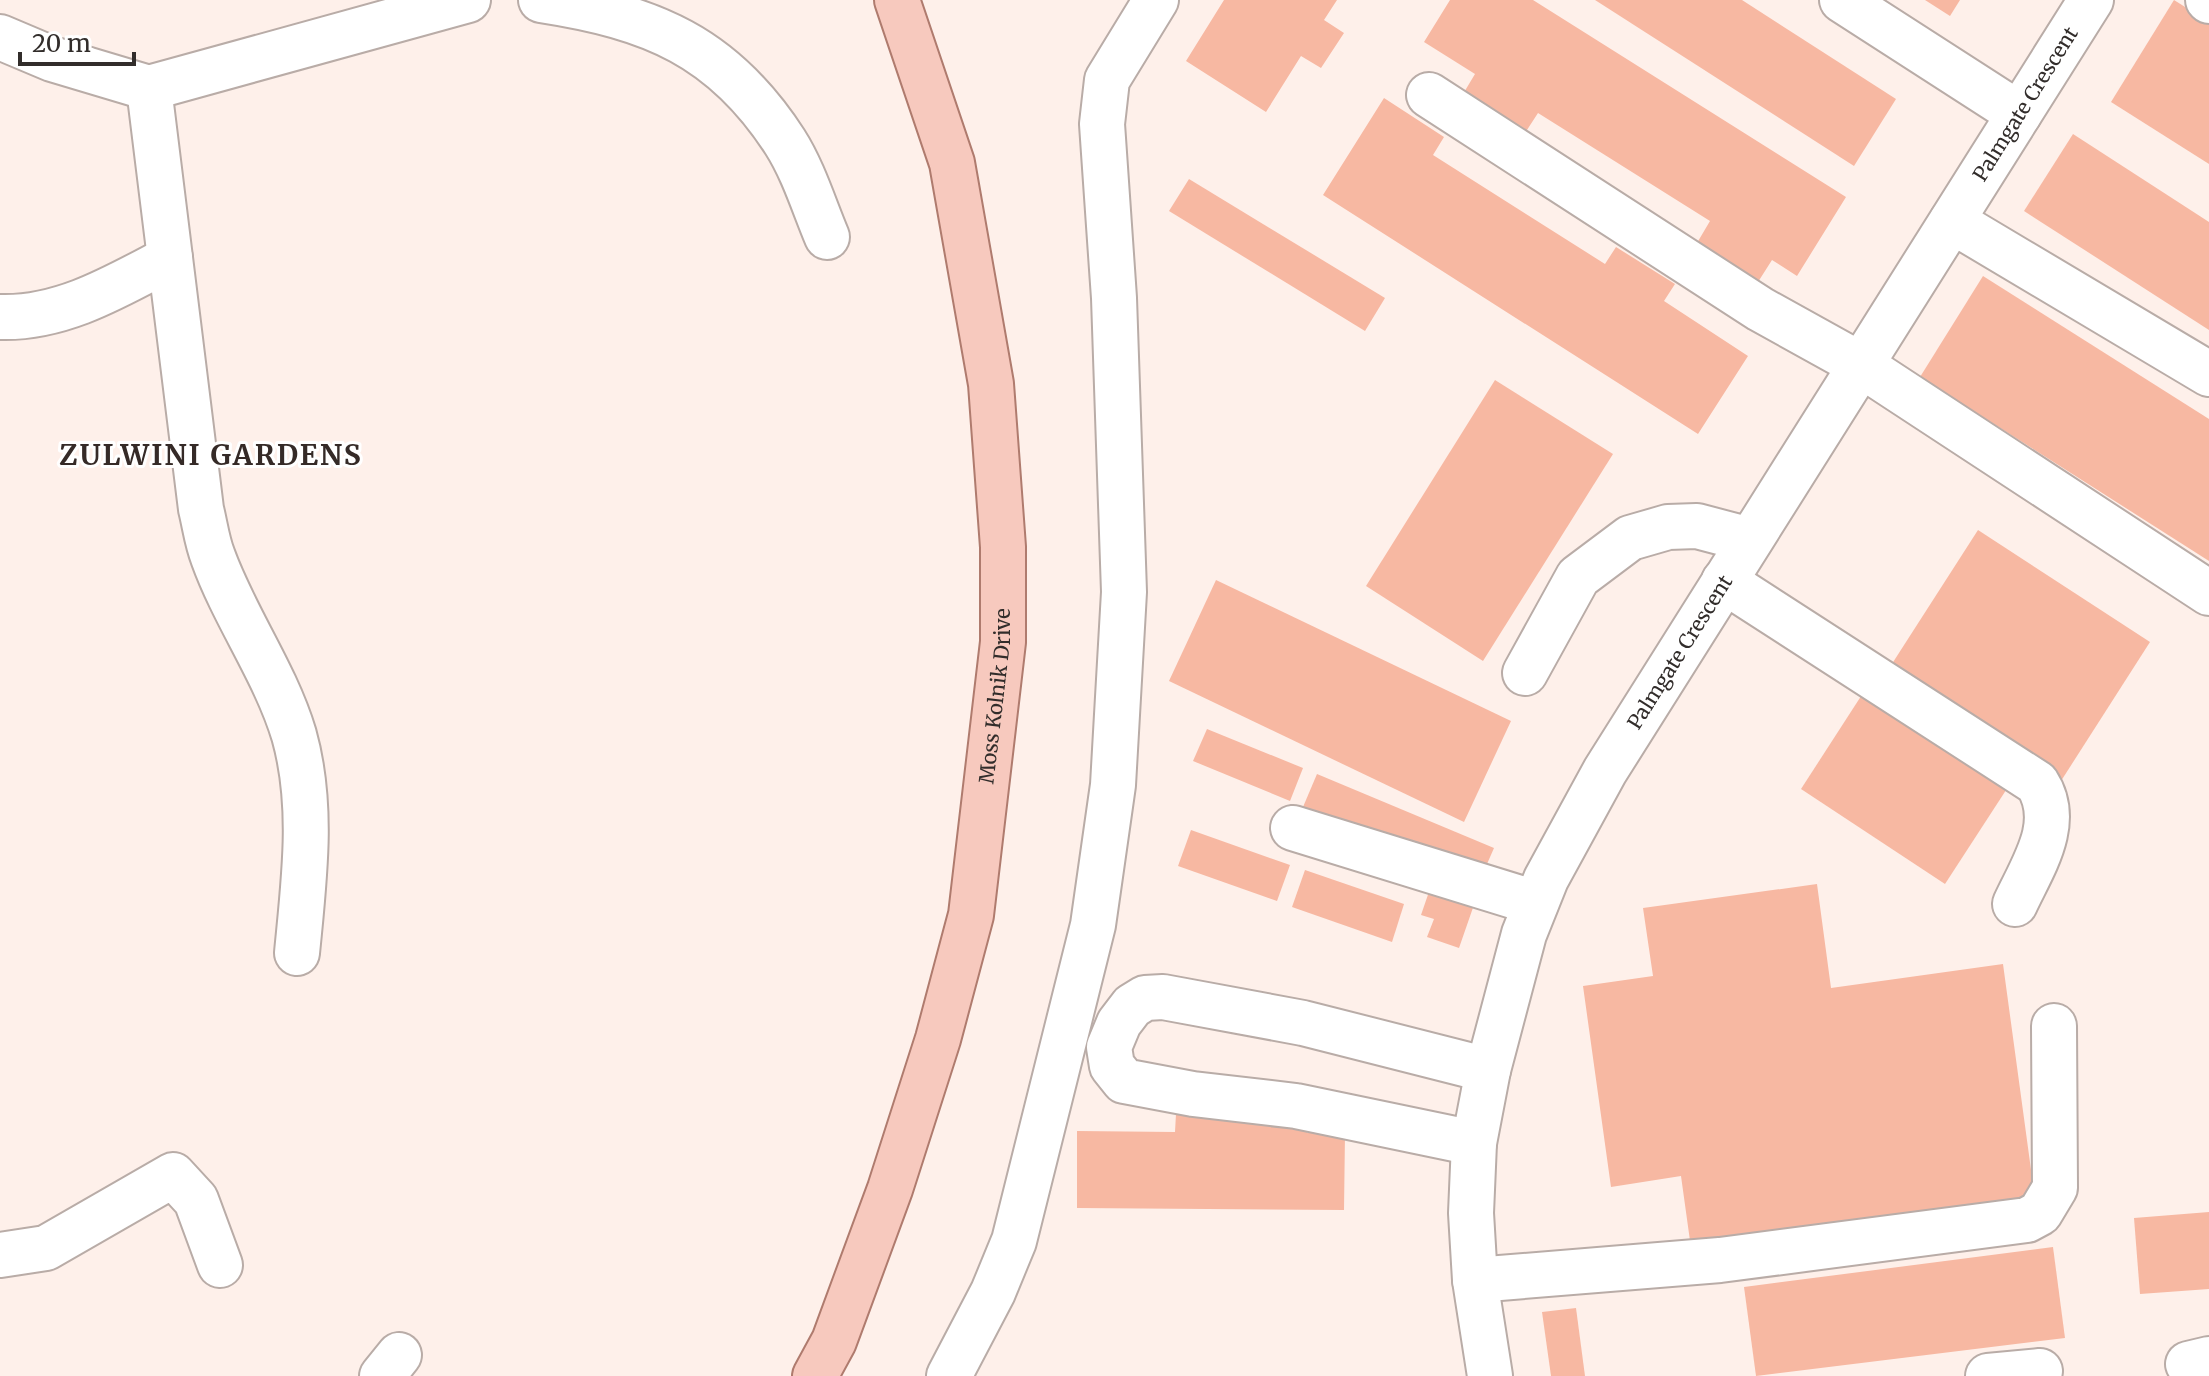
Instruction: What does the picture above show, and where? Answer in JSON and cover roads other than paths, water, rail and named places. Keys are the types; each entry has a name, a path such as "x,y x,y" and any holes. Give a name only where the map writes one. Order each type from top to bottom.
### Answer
{"main road":[{"name":"Moss Kolnik Drive","path":"815,1376 834,1341 890,1189 938,1039 971,915 1003,642 1003,547 991,384 952,163 897,0"}],"street":[{"path":"0,37 52,59 149,88 459,0"},
{"path":"541,0 632,20 705,53 743,86 786,144 827,237"},
{"path":"949,1376 993,1292 1014,1241 1093,925 1113,785 1124,592 1114,298 1102,124 1107,80 1156,0"},
{"path":"1842,0 2019,114"},
{"name":"Palmgate Crescent","path":"1490,1376 1475,1280 1471,1213 1474,1143 1488,1070 1524,934 1536,903 1605,771 2091,0"},
{"path":"149,88 195,468 212,555 293,732 303,772 305,866 297,953"},
{"path":"1429,95 1760,309 1861,365 2209,593"},
{"path":"1952,221 2209,374"},
{"path":"0,317 28,318 69,306 170,258"},
{"path":"1525,673 1578,577 1630,538 1668,527 1697,526 1750,540"},
{"path":"1724,581 2037,783 2044,794 2048,822 2043,844 2015,904"},
{"path":"1293,828 1536,903"},
{"path":"1474,1143 1296,1106 1193,1094 1124,1081 1112,1066 1109,1047 1132,1006 1145,998 1163,997 1303,1023 1488,1070"},
{"path":"1475,1280 1689,1263 2027,1220 2040,1213 2055,1188 2054,1026"},
{"path":"0,1255 46,1248 173,1175 196,1200 220,1265"},
{"path":"1988,1376 2040,1371"}],"district":[{"name":"ZULWINI GARDENS","path":"211,455"}]}
